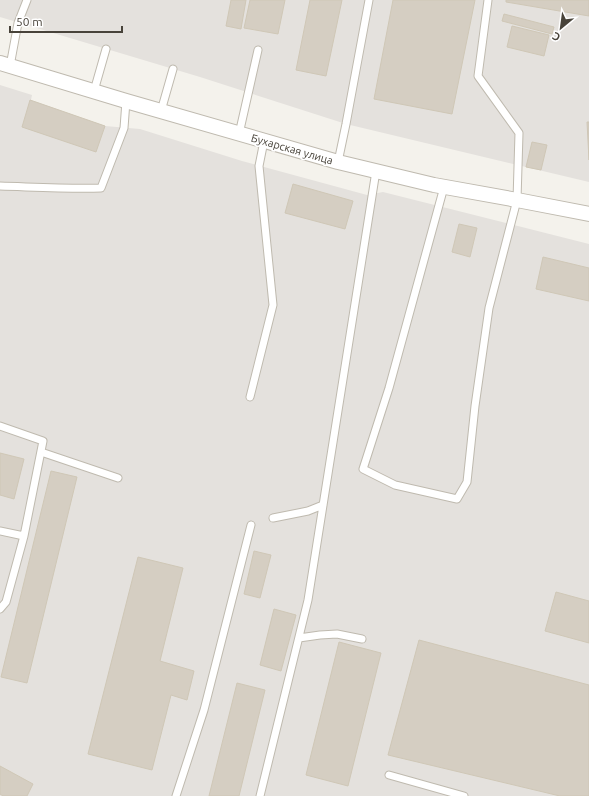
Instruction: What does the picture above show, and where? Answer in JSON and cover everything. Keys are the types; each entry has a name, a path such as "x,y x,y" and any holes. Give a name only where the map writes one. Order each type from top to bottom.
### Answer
{"street":[{"name":"Бухарская улица","path":"5,64 126,101 338,162 444,187 589,214"}],"lane":[{"path":"5,64 27,0"},
{"path":"338,162 369,0"},
{"path":"444,187 389,388 363,469 395,485 457,499 467,482 474,406 489,308 517,200 519,133 478,76 488,0"},
{"path":"94,91 106,49"},
{"path":"239,134 258,50"},
{"path":"161,111 173,69"},
{"path":"0,186 78,189 102,188 124,128 126,101"},
{"path":"250,397 273,305 259,166 264,141"},
{"path":"260,796 308,600 376,171"},
{"path":"0,426 43,441 24,536 6,602 0,609"},
{"path":"41,452 118,478"},
{"path":"273,518 308,511 323,505"},
{"path":"176,796 204,710 251,525"},
{"path":"0,531 24,536"},
{"path":"299,638 337,634 362,639"},
{"path":"389,775 464,796"}],"shaded area":[{"path":"0,0 589,0 589,182 346,124 200,77 0,17"},
{"path":"0,85 32,95 31,100 105,126 140,129 242,161 367,195 383,192 589,244 589,796 0,796"}],"building":[{"path":"231,0 246,0 241,29 226,26"},
{"path":"250,0 285,0 278,34 244,28"},
{"path":"310,0 342,0 326,76 296,70"},
{"path":"393,0 475,0 452,114 374,99"},
{"path":"506,0 589,0 589,16 506,2"},
{"path":"504,14 554,27 552,34 502,21"},
{"path":"512,26 549,35 544,56 507,47"},
{"path":"30,100 105,126 96,152 22,127"},
{"path":"587,122 589,122 589,160"},
{"path":"532,142 547,145 541,170 526,167"},
{"path":"293,184 353,201 345,229 285,213"},
{"path":"459,224 477,228 470,257 452,252"},
{"path":"543,257 589,268 589,301 536,289"},
{"path":"0,453 24,459 14,499 0,495"},
{"path":"51,471 77,477 27,683 1,677"},
{"path":"254,551 271,555 260,598 244,594"},
{"path":"138,557 183,568 160,661 194,671 187,700 171,695 152,770 88,754"},
{"path":"556,592 589,601 589,643 545,631"},
{"path":"274,609 296,615 281,671 260,665"},
{"path":"419,640 589,685 589,796 560,796 388,755"},
{"path":"339,642 381,653 348,786 306,775"},
{"path":"237,683 265,690 239,796 209,796"},
{"path":"0,766 33,784 27,796 3,796 0,794"}]}
